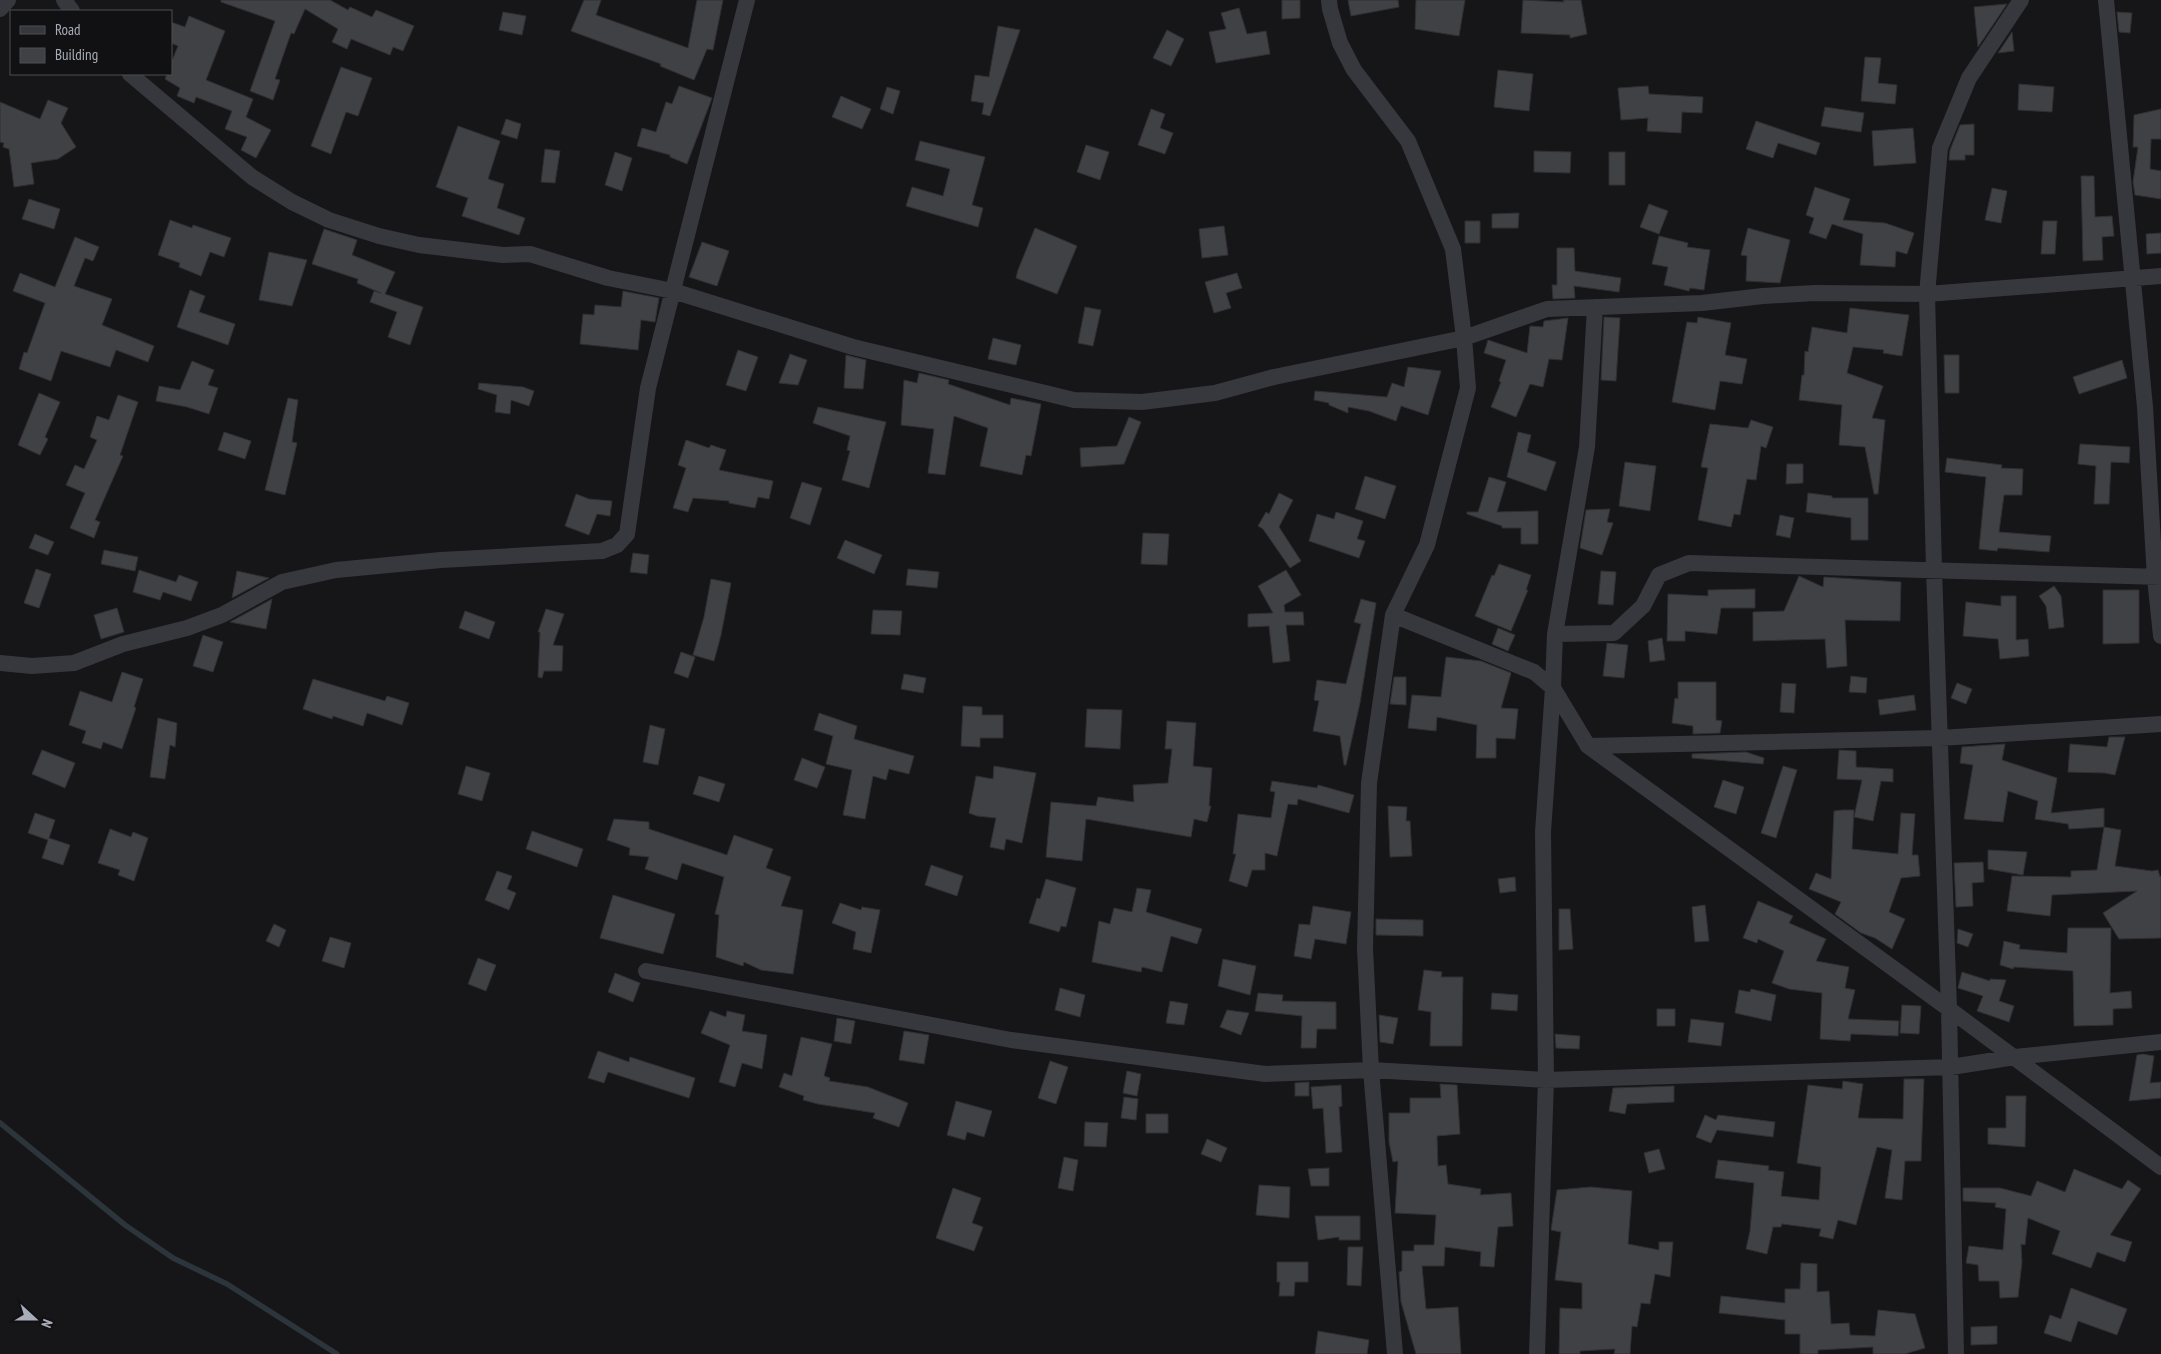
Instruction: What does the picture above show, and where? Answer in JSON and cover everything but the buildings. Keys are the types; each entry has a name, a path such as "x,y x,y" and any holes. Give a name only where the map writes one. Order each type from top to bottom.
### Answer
{"street":[{"path":"0,10 8,0"},
{"path":"0,663 32,666 74,663 122,644 186,628 222,615 282,582 336,570 441,560 602,552 617,545 627,534 648,388 747,0"},
{"path":"1330,0 1330,9 1340,43 1354,70 1408,141 1453,249 1468,388 1427,545 1393,615 1369,783 1365,948 1371,1070 1395,1354"},
{"path":"1956,1354 1951,1067 1934,570 1927,294 1940,148 1969,78 2021,0"},
{"path":"2106,0 2145,408 2161,636"},
{"path":"131,75 252,177 292,202 329,220 379,236 419,245 504,255 530,254 608,278 673,291 853,347 1074,400 1142,402 1215,393 1274,377 1464,338 1547,309 1702,303 1763,296 1815,293 1927,294 2132,280 2161,276"},
{"path":"1537,1354 1546,1080 1543,832 1553,688 1554,634 1587,446 1595,307"},
{"path":"1554,634 1614,633 1643,606 1659,575 1690,563 2158,577"},
{"path":"1393,615 1534,672 1553,688 1588,746 2015,1057 2161,1167"},
{"path":"1588,746 1940,738 2161,724"},
{"path":"646,971 1011,1040 1265,1074 1371,1070 1546,1080 1951,1067 2015,1057 2161,1042"}],"waterway":[{"path":"0,1123 125,1225 173,1258 227,1284 337,1354"}]}
